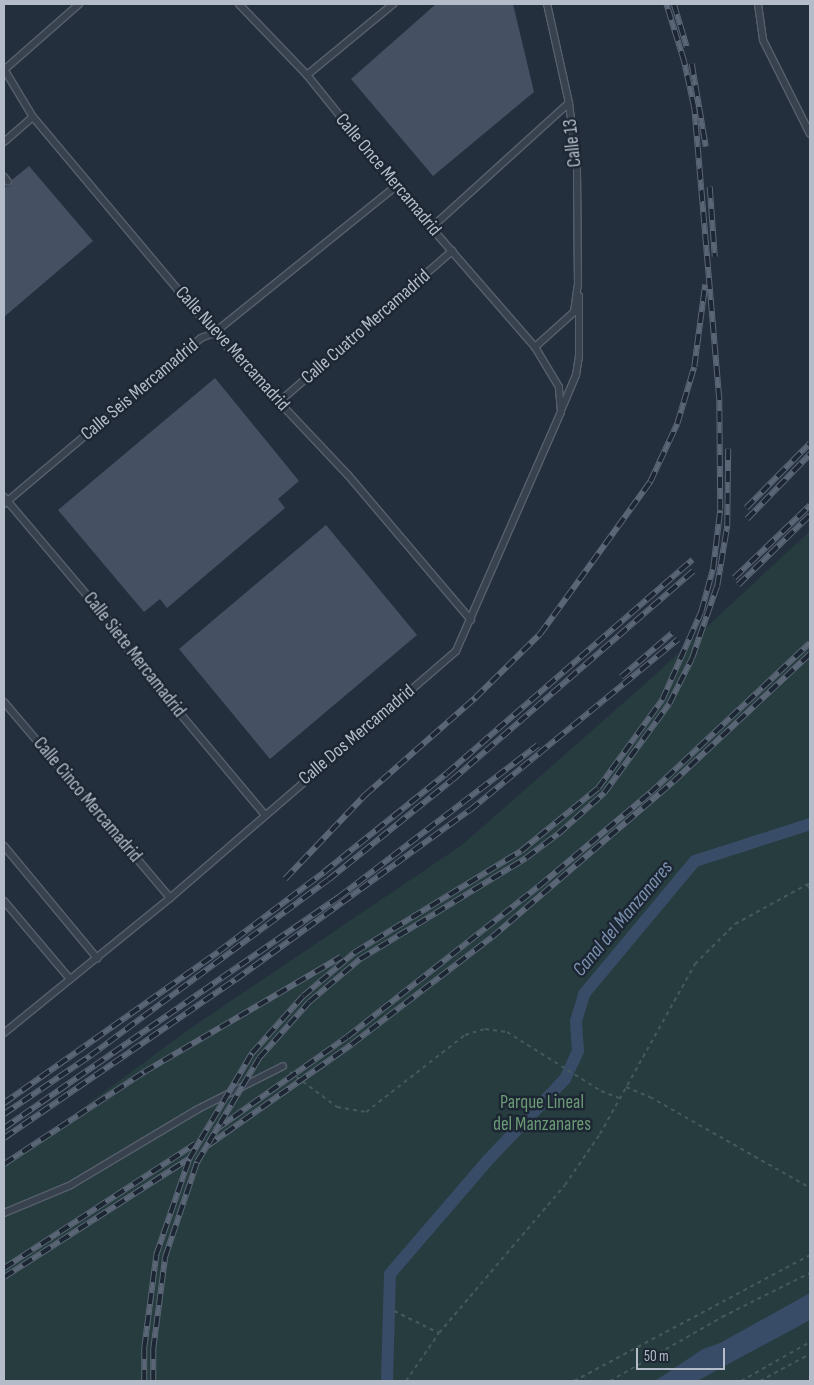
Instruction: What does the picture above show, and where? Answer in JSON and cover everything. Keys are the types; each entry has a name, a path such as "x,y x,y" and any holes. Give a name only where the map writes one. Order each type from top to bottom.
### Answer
{"lane":[{"path":"4,69 79,4"},
{"name":"Calle Once Mercamadrid","path":"239,4 306,75 431,228 535,347"},
{"path":"306,75 393,4"},
{"name":"Calle 13","path":"547,4 569,103 576,166 580,356 576,375 561,412"},
{"path":"758,4 763,40 810,134"},
{"name":"Calle Nueve Mercamadrid","path":"4,69 33,117 214,333 348,475 471,620"},
{"path":"431,228 569,103"},
{"path":"4,142 33,117"},
{"name":"Calle Seis Mercamadrid","path":"5,501 201,338 214,333 396,186"},
{"name":"Calle Cuatro Mercamadrid","path":"279,402 452,252"},
{"name":"Calle 13","path":"535,347 574,312 578,284"},
{"name":"Calle Dos Mercamadrid","path":"4,1033 68,978 97,958 170,898 264,814 456,652 561,412 559,387 535,347"},
{"name":"Calle Siete Mercamadrid","path":"5,501 119,633 132,656 264,814"},
{"name":"Calle Cinco Mercamadrid","path":"4,702 170,898"},
{"path":"4,846 97,958"},
{"path":"4,901 68,978"},
{"path":"4,1213 69,1186 198,1109 283,1066"}],"path":[{"path":"406,1381 439,1333 565,1185 626,1088 695,964 734,924 810,883"},
{"path":"807,885 810,889"},
{"path":"283,1066 337,1107 366,1112 465,1035 485,1029 507,1032 580,1078 619,1098"},
{"path":"626,1088 650,1097 810,1188"},
{"path":"574,1381 810,1255"},
{"path":"610,1381 722,1317 810,1273"},
{"path":"394,1311 439,1333"},
{"path":"741,1381 810,1342"},
{"path":"760,1381 810,1354"}],"green space":[{"name":"Parque Lineal del Manzanares","path":"810,531 810,1381 4,1381 4,1166 188,1030 462,845 654,676"}],"water":[{"path":"810,1293 810,1320 697,1381 655,1381 703,1349 720,1343"}],"building":[{"path":"436,4 513,4 534,92 433,176 351,79"},
{"path":"29,166 93,241 4,317 4,187 11,186 12,180"},
{"path":"215,378 299,481 278,499 285,508 167,608 160,599 144,612 58,510"},
{"path":"326,525 417,635 270,759 179,649"}],"waterway":[{"name":"Canal del Manzanares","path":"387,1381 390,1274 488,1160 565,1079 578,1051 576,1021 584,994 695,861 810,824"}],"railway":[{"path":"144,1381 144,1348 156,1255 189,1159 252,1053 303,996 355,952 521,851 598,788 662,700 701,612 713,568 720,510 719,399 694,108 684,62 666,4"},
{"path":"674,4 687,47"},
{"path":"692,64 706,147"},
{"path":"710,187 715,257"},
{"path":"285,879 365,795 475,698 540,634 650,482 677,424 694,367 705,285"},
{"path":"746,508 810,443"},
{"path":"153,1381 153,1349 165,1257 197,1162 259,1058 309,1002 360,959 526,858 558,834 604,793 669,704 692,658 717,586 727,526 728,449"},
{"path":"747,519 810,454"},
{"path":"734,578 810,505"},
{"path":"738,585 810,515"},
{"path":"4,1103 218,952 324,872 447,773 692,560"},
{"path":"4,1114 90,1056 328,880 452,780 693,571"},
{"path":"621,677 672,633"},
{"path":"4,1138 235,980 470,810 678,639"},
{"path":"215,1130 347,1037 539,886 650,793 810,643"},
{"path":"207,1146 352,1044 492,937 673,782 810,654"},
{"path":"4,1128 339,897 538,745"},
{"path":"4,1164 144,1072 341,957"},
{"path":"4,1268 195,1144"},
{"path":"4,1277 190,1158"}]}
